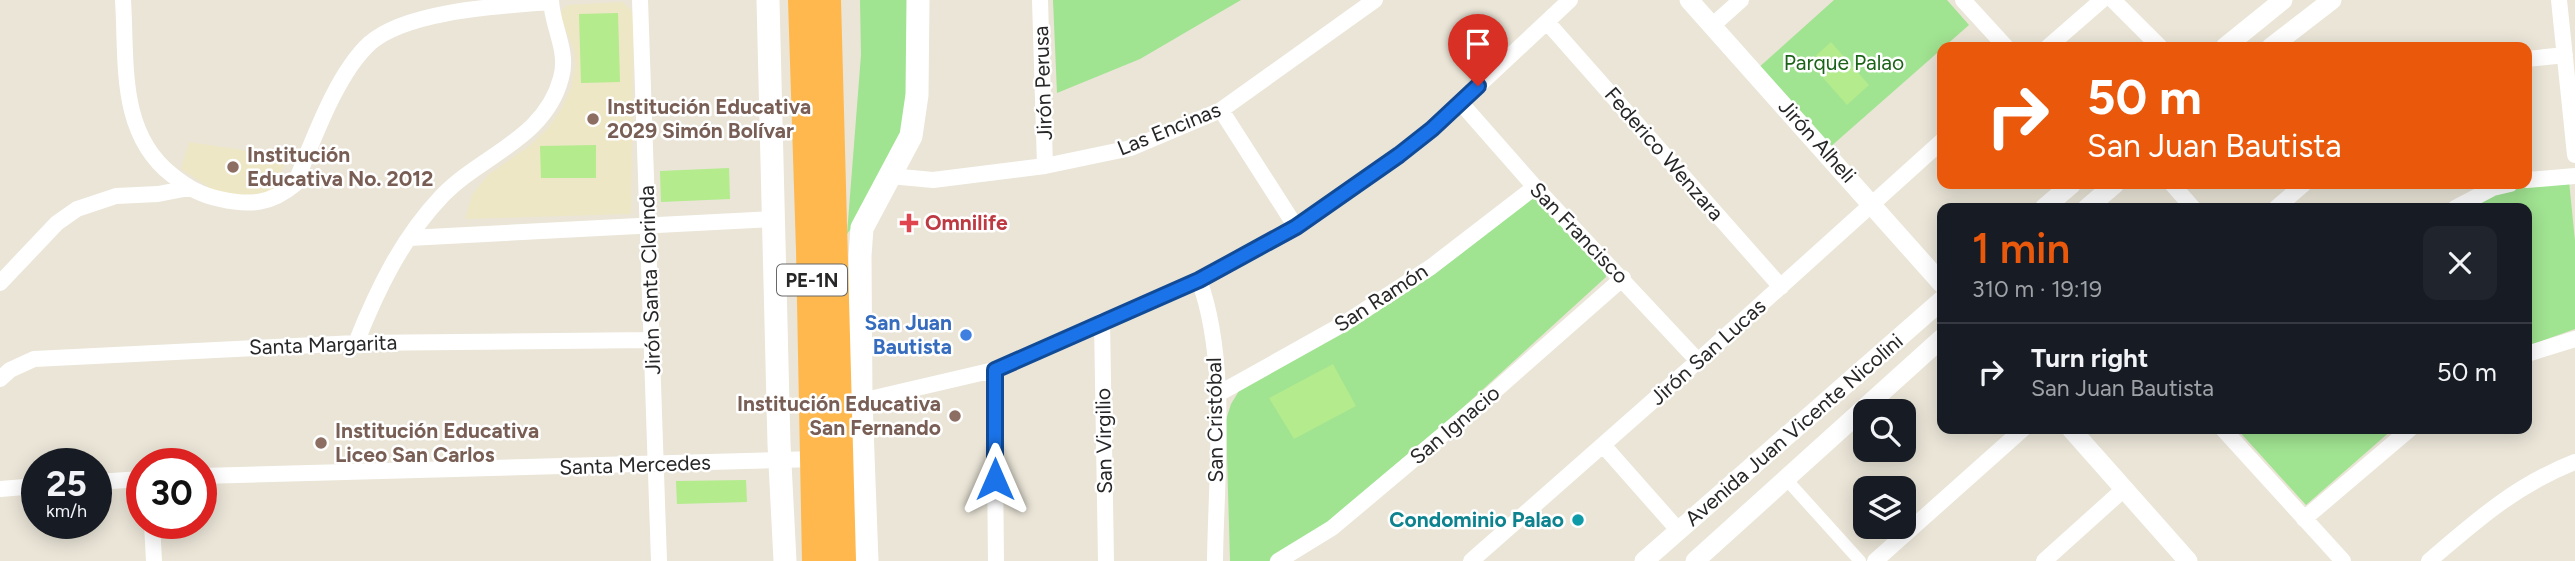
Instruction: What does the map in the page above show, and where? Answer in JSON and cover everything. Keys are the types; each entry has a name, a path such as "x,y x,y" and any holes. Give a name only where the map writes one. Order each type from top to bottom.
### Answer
{"highway":[{"name":"PE-1N","path":"803,0 817,561"},
{"name":"PE-1N","path":"827,0 841,561"}],"main road":[{"path":"768,0 785,561"},
{"path":"867,561 859,256 862,229 911,135 917,95 918,0"}],"street":[{"path":"123,0 127,91 138,134 162,167 189,188 204,196 243,204 260,203 282,195 295,184 348,69 371,42 399,26 421,19 551,1 552,16 564,60 562,76 547,110 532,128 460,178 441,197 409,238 375,296 356,343"},
{"name":"Jirón Santa Clorinda","path":"640,0 659,561"},
{"name":"Jirón Perusa","path":"1040,0 1045,166"},
{"name":"Las Encinas","path":"890,176 933,180 1045,166 1131,148 1221,110 1375,0"},
{"path":"861,401 995,370 1199,280 1296,227 1399,155 1461,103 1570,0"},
{"name":"Jirón Alheli","path":"1689,0 1937,278"},
{"path":"1713,25 1741,0"},
{"path":"1963,0 2002,42"},
{"path":"2054,42 2102,0"},
{"path":"2113,0 2155,42"},
{"path":"2231,42 2283,0"},
{"path":"2277,42 2332,0"},
{"path":"2559,0 2575,155"},
{"name":"Federico Wenzara","path":"1547,22 1781,287"},
{"path":"2532,58 2565,55"},
{"name":"San Francisco","path":"1461,103 1535,187 1698,361"},
{"path":"1221,110 1296,227"},
{"name":"Jirón San Lucas","path":"1471,561 1937,145"},
{"path":"2532,180 2575,176"},
{"name":"San Ramón","path":"1217,394 1345,323 1430,267 1535,187"},
{"path":"0,284 57,223 77,209 116,196 158,194 189,188"},
{"path":"2050,203 2066,189"},
{"path":"2093,203 2109,189"},
{"path":"2176,189 2189,203"},
{"path":"2282,203 2298,189"},
{"path":"2464,203 2491,189"},
{"path":"409,238 774,219"},
{"name":"San Ignacio","path":"1278,561 1332,528 1479,405 1623,278"},
{"name":"San Cristóbal","path":"1199,280 1208,304 1217,394 1215,561"},
{"name":"Avenida Juan Vicente Nicolini","path":"1644,561 1937,304"},
{"name":"San Virgilio","path":"1102,321 1106,561"},
{"path":"2532,353 2575,339"},
{"name":"Santa Margarita","path":"0,379 10,370 34,359 356,343 652,340"},
{"name":"Avenida Juan Vicente Nicolini","path":"1695,561 1937,342"},
{"path":"995,370 996,561"},
{"path":"1875,561 2017,434"},
{"path":"2075,434 2188,561"},
{"path":"2228,434 2343,561"},
{"path":"2304,519 2404,434"},
{"path":"1603,445 1679,531"},
{"name":"Santa Mercedes","path":"217,476 816,458"},
{"path":"2429,561 2497,503 2539,476 2575,462"},
{"path":"1785,478 1860,561"},
{"path":"0,489 21,487"},
{"path":"2044,561 2124,489"},
{"path":"153,539 154,561"}],"shaded area":[{"name":"Institución Educativa 2029 Simón Bolívar","path":"623,2 634,13 631,214 465,219 472,195 488,175 532,144 561,110 571,88 575,66 574,50 559,14 567,5"},
{"name":"Institución Educativa No. 2012","path":"189,142 262,153 285,164 273,192 224,197 181,169"}],"green space":[{"path":"860,0 915,0 902,134 856,222 847,234 861,55"},
{"path":"1053,0 1241,0 1140,59 1057,93"},
{"name":"Parque Palao","path":"1834,0 1947,0 1969,25 1950,42 1937,42 1937,53 1829,148 1757,69"},
{"path":"618,13 620,82 581,83 579,14"},
{"path":"1831,42 1869,85 1847,105 1809,62"},
{"path":"596,145 596,178 541,178 540,146"},
{"path":"729,168 730,199 661,202 660,171"},
{"path":"2569,181 2575,241 2575,329 2532,344 2532,203 2474,203 2508,189 2532,189 2532,184"},
{"path":"1535,195 1604,267 1606,277 1423,444 1330,523 1269,561 1230,561 1226,420 1239,391 1398,298"},
{"path":"1333,364 1356,406 1294,439 1269,398"},
{"path":"2242,434 2387,434 2306,505"},
{"path":"746,480 747,502 677,504 676,481"}],"place":[{"name":"Institución Educativa 2029 Simón Bolívar","path":"593,119"},
{"name":"Institución Educativa No. 2012","path":"233,167"},
{"name":"Omnilife","path":"909,223"},
{"name":"San Juan Bautista","path":"966,335"},
{"name":"Institución Educativa San Fernando","path":"955,416"},
{"name":"Institución Educativa Liceo San Carlos","path":"321,443"},
{"name":"Condominio Palao","path":"1578,520"}],"route":[{"path":"995,479 995,370 1199,280 1296,227 1324,210 1399,155 1432,129 1478,86"}]}
